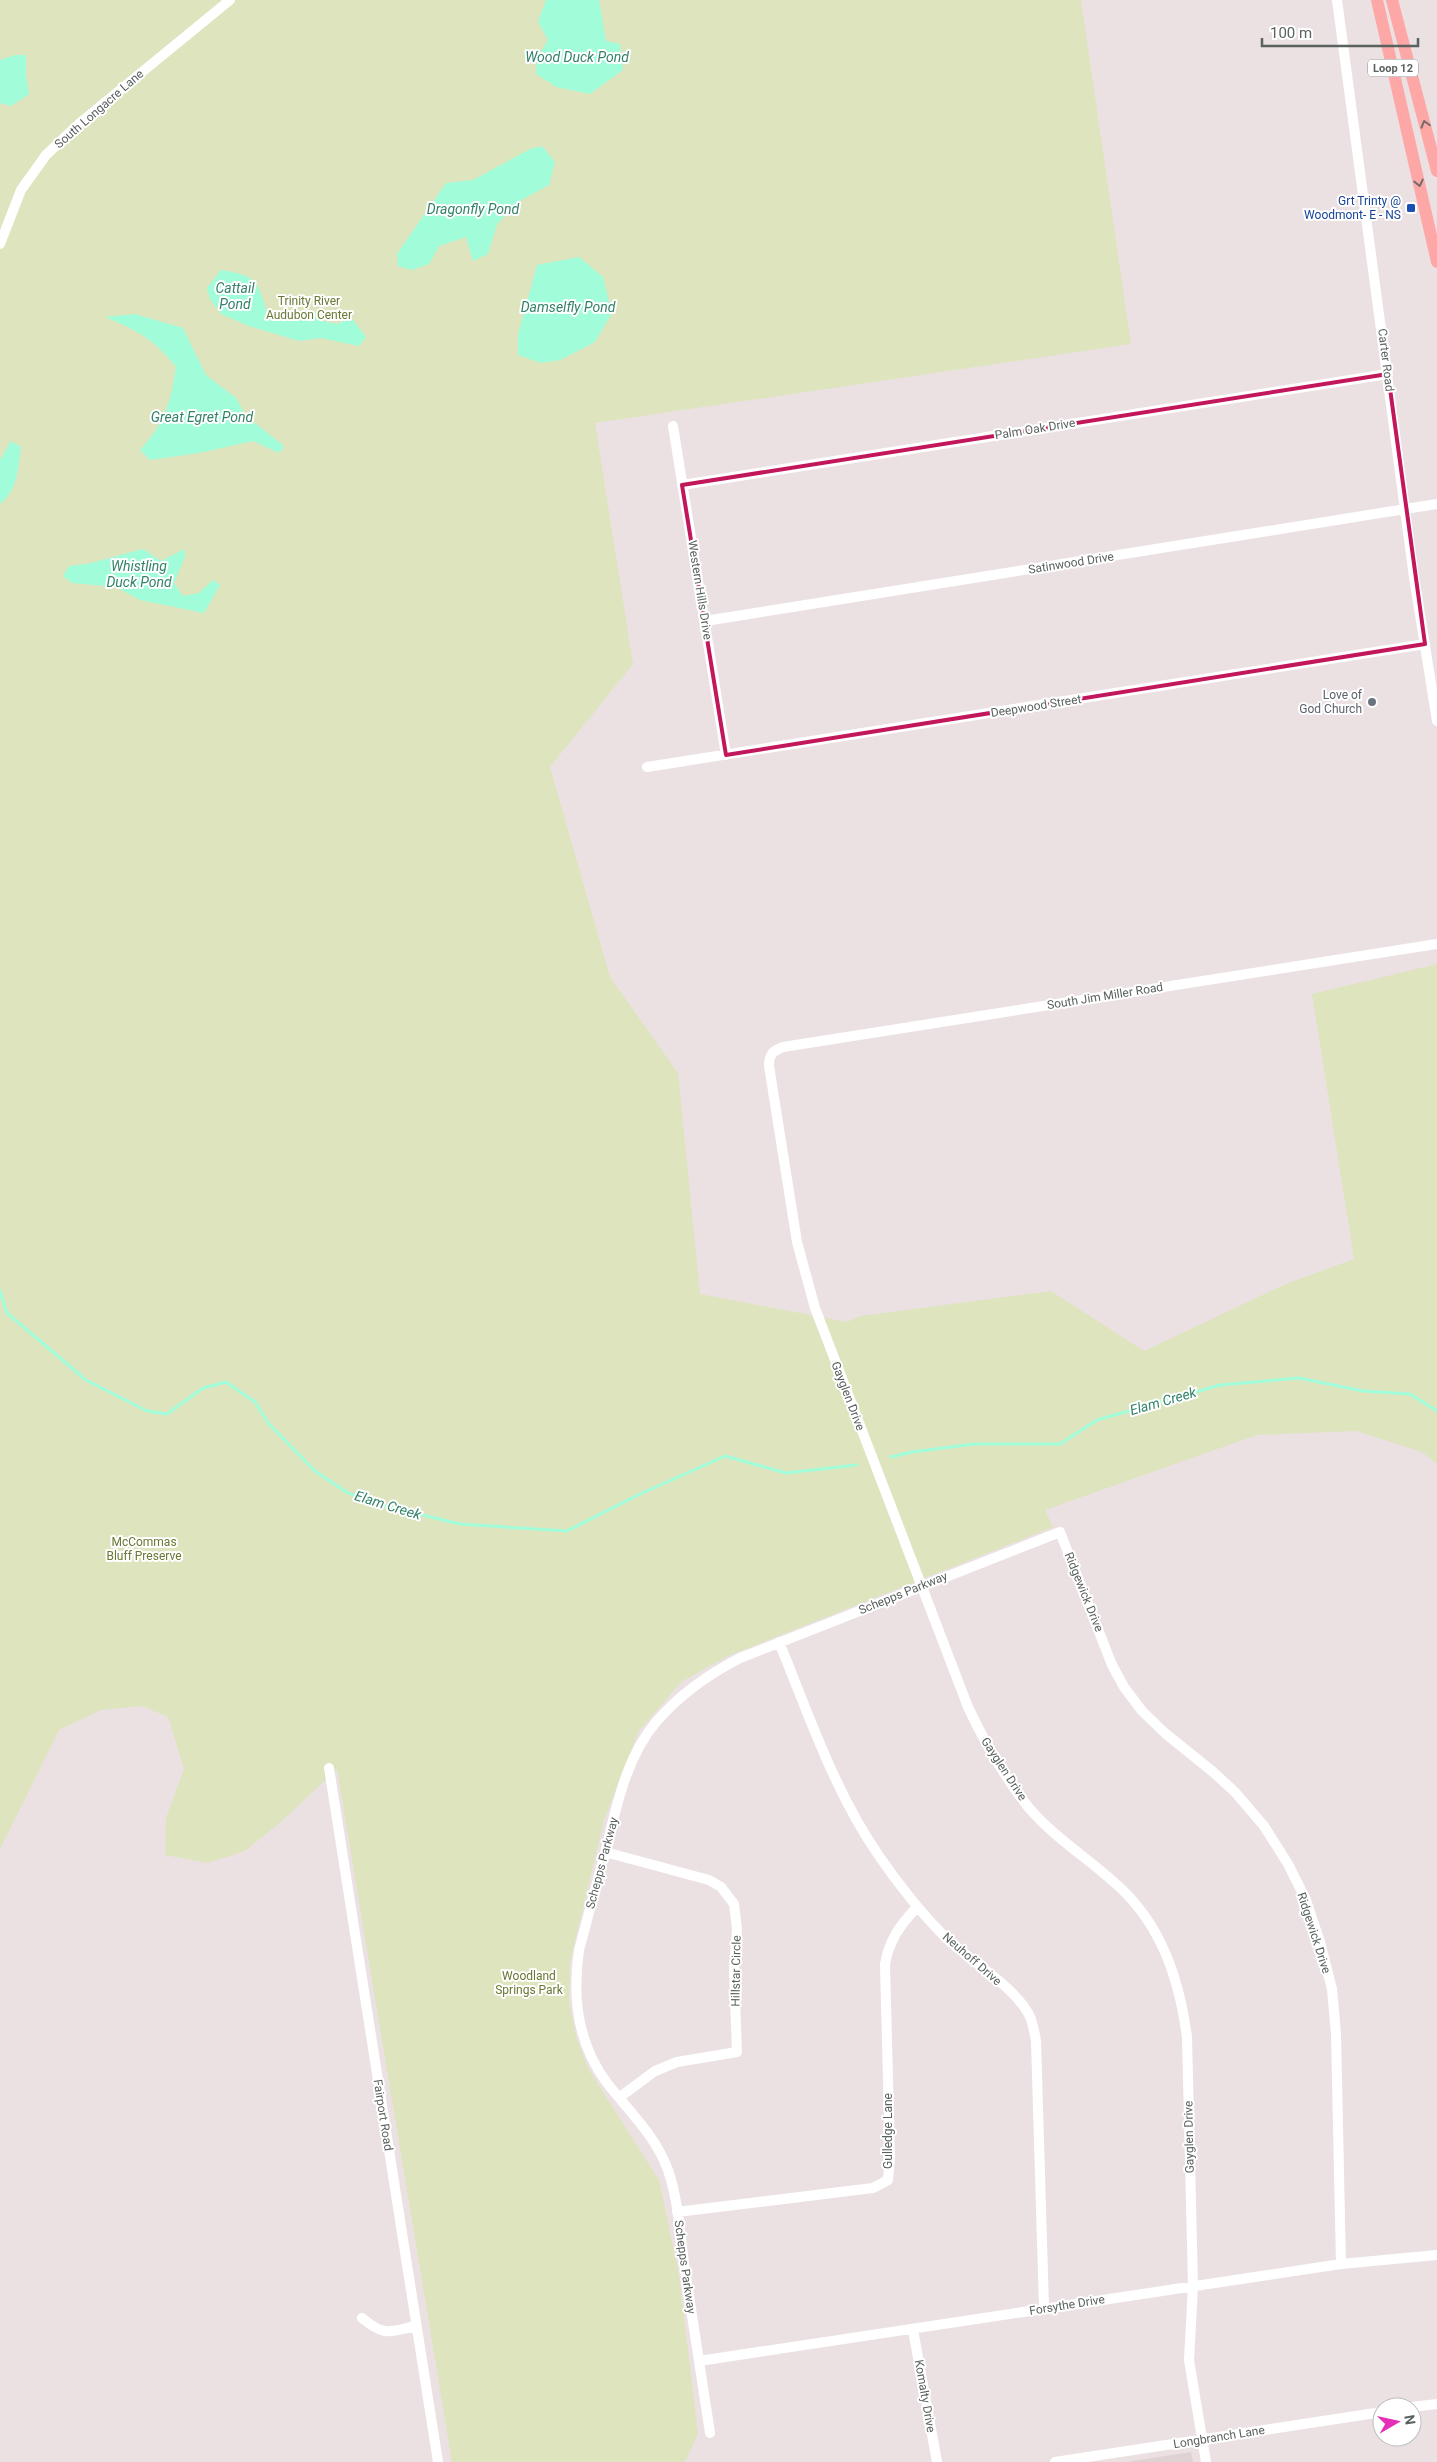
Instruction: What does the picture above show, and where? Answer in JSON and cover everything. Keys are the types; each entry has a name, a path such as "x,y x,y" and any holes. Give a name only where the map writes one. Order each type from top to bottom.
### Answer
{"main road":[{"name":"Loop 12","path":"1377,0 1433,229 1437,262"},
{"name":"Loop 12","path":"1392,0 1437,172"}],"street":[{"name":"South Longacre Lane","path":"0,244 21,190 46,156 81,122 230,0"},
{"name":"Carter Road","path":"1336,0 1388,374 1404,510 1437,721"},
{"name":"Palm Oak Drive","path":"682,485 1388,374"},
{"name":"Western Hills Drive","path":"673,426 726,755"},
{"name":"Satinwood Drive","path":"705,621 1437,504"},
{"name":"Deepwood Street","path":"646,767 1425,644"},
{"name":"South Jim Miller Road","path":"773,1051 783,1047 1437,944"},
{"name":"Gayglen Drive","path":"773,1051 769,1057 768,1066 803,1270 814,1308 968,1708 986,1745 1006,1777 1030,1808 1061,1840 1116,1883 1153,1928 1171,1963 1182,2000 1187,2037 1193,2286 1189,2360 1206,2462"},
{"name":"Schepps Parkway","path":"710,2433 677,2212 668,2170 649,2133 595,2065 584,2042 576,2003 575,1976 579,1950 620,1793 634,1758 654,1724 682,1694 711,1673 740,1658 779,1642 1060,1532"},
{"name":"Ridgewick Drive","path":"1060,1532 1112,1665 1124,1687 1142,1712 1166,1734 1212,1770 1235,1792 1264,1826 1288,1864 1306,1900 1320,1942 1332,1989 1336,2034 1342,2264"},
{"name":"Neuhoff Drive","path":"779,1642 830,1769 848,1807 878,1855 917,1907 947,1939 1018,1999 1030,2018 1036,2041 1044,2308"},
{"name":"Fairport Road","path":"329,1768 438,2462"},
{"name":"Hillstar Circle","path":"605,1852 709,1880 721,1887 734,1904 737,1929 734,1969 737,2052 677,2062 655,2071 620,2098"},
{"name":"Gulledge Lane","path":"677,2212 873,2188 888,2180 890,2157 885,1964 888,1948 902,1923 917,1907"},
{"name":"Forsythe Drive","path":"699,2361 1342,2264 1437,2255"},
{"path":"362,2318 374,2328 387,2333 416,2326"},
{"name":"Komalty Drive","path":"913,2330 937,2462"},
{"path":"1422,2406 1437,2404"},
{"name":"Longbranch Lane","path":"1055,2462 1372,2414"}],"highlighted area":[{"path":"1388,374 1425,644 726,755 682,485"}],"shaded area":[{"path":"1191,2452 1193,2462 1126,2462"}],"green space":[{"path":"0,0 1081,0 1131,344 595,423 633,664 550,767 610,977 678,1073 700,1294 847,1322 861,1316 1051,1291 1144,1351 1286,1284 1354,1259 1312,994 1437,964 1437,1464 1422,1452 1356,1431 1257,1435 1045,1510 1053,1527 728,1656 681,1682 638,1732 604,1820 570,1962 569,2002 576,2037 589,2070 659,2180 679,2275 698,2434 685,2462 452,2462 337,1769 282,1821 245,1851 208,1863 165,1855 166,1818 184,1769 168,1717 142,1706 101,1710 59,1730 0,1849"}],"water":[{"name":"Wood Duck Pond","path":"546,0 599,0 606,41 620,44 623,70 590,94 556,87 536,74 537,58 548,40 538,22"},
{"path":"15,55 26,55 26,75 29,94 11,106 0,103 0,60"},
{"name":"Dragonfly Pond","path":"542,146 555,162 549,185 518,202 497,224 488,254 473,261 466,237 439,246 429,264 412,270 398,266 397,254 446,183 473,180 530,149"},
{"name":"Damselfly Pond","path":"579,257 603,277 612,313 595,342 560,360 541,363 518,355 518,335 537,265"},
{"name":"Cattail Pond","path":"221,270 247,276 260,291 266,310 287,320 300,314 317,312 321,321 338,324 351,317 366,337 359,346 321,338 299,341 249,326 221,314 210,299 207,288"},
{"name":"Great Egret Pond","path":"135,314 183,328 206,375 236,398 246,416 284,446 279,453 253,441 199,453 150,460 140,450 156,430 166,412 172,392 176,367 161,350 145,337 127,326 105,317"},
{"path":"11,441 21,447 18,471 14,485 0,504 0,460"},
{"name":"Whistling Duck Pond","path":"143,549 161,561 184,549 185,557 174,583 183,596 199,593 213,580 220,585 204,613 140,600 116,587 72,583 63,576 69,566 87,564"}],"waterway":[{"name":"Elam Creek","path":"0,1291 7,1313 86,1380 147,1411 167,1414 203,1388 226,1382 255,1402 269,1424 315,1471 348,1493 389,1507 460,1524 567,1531 638,1495 725,1456 786,1473 856,1465"},
{"name":"Elam Creek","path":"891,1457 912,1452 974,1444 1060,1444 1097,1420 1220,1385 1299,1378 1363,1391 1410,1394 1437,1411"}],"place":[{"name":"Grt Trinty @ Woodmont- E - NS","path":"1411,208"},
{"name":"Love of God Church","path":"1372,702"}],"park label":[{"name":"Trinity River Audubon Center","path":"309,308"},
{"name":"McCommas Bluff Preserve","path":"144,1549"},
{"name":"Woodland Springs Park","path":"529,1983"}]}
